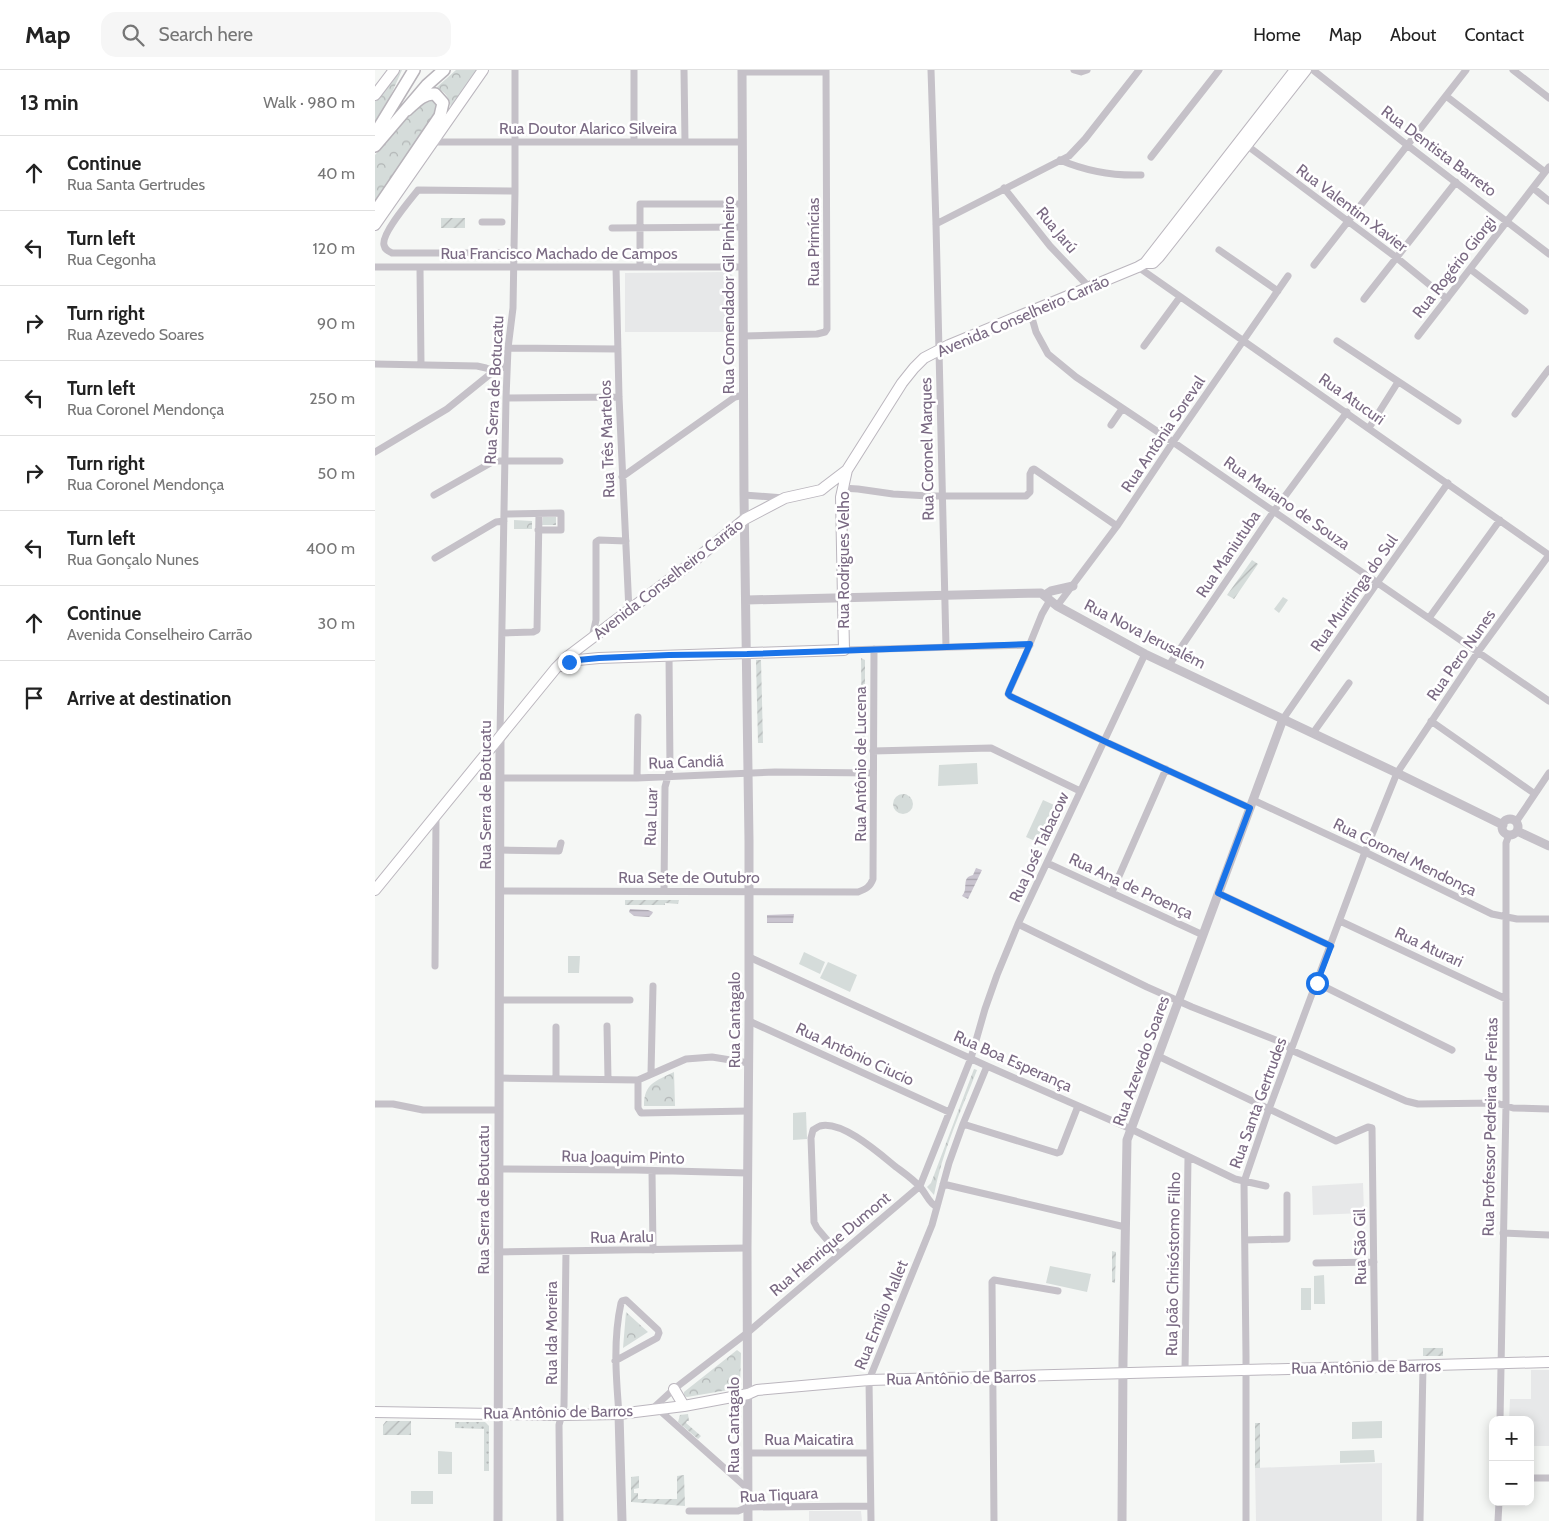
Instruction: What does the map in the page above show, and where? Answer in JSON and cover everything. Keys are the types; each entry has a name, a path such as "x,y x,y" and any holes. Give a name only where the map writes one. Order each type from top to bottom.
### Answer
{"highway":[{"path":"375,134 414,70"},
{"path":"375,146 427,85 444,70"},
{"path":"375,212 440,116 443,103 435,94 430,93 420,98 407,110"}],"main road":[{"path":"375,94 394,70"},
{"path":"375,225 483,70"},
{"name":"Avenida Conselheiro Carrão","path":"375,890 556,668 579,647 629,611 745,519 785,498 821,490 847,470 903,383 924,358 1029,311 1142,265 1153,263 1295,70"},
{"name":"Avenida Conselheiro Carrão","path":"1243,142 1306,70"},
{"name":"Rua Rodrigues Velho","path":"844,647 842,493 847,470"},
{"path":"821,490 842,493"},
{"path":"592,638 592,649 599,658"},
{"name":"Avenida Conselheiro Carrão","path":"556,668 578,660 599,658 747,654 844,647"},
{"name":"Rua Antônio de Barros","path":"375,1412 619,1414 683,1406 748,1394 757,1390 869,1380 1549,1362"},
{"path":"674,1389 683,1406"}],"street":[{"name":"Rua Serra de Botucatu","path":"498,1521 500,736 506,398 507,365 513,308 514,267 515,70"},
{"path":"634,70 634,142"},
{"path":"684,70 685,142"},
{"name":"Rua Coronel Marques","path":"931,70 945,647"},
{"path":"1073,70 1081,72 1087,70"},
{"path":"936,224 1071,154 1139,70"},
{"path":"1151,156 1219,70"},
{"name":"Rua Dentista Barreto","path":"1313,70 1549,254"},
{"path":"1314,265 1466,70"},
{"path":"1513,70 1549,98"},
{"path":"742,71 826,71"},
{"name":"Rua Comendador Gil Pinheiro","path":"742,71 745,519"},
{"name":"Rua Primícias","path":"744,336 817,334 825,332 827,329 826,71"},
{"path":"1446,96 1547,170"},
{"name":"Rua Doutor Alarico Silveira","path":"434,142 742,142"},
{"name":"Rua Valentim Xavier","path":"1243,142 1397,258 1447,299"},
{"path":"1060,160 1090,171 1141,176"},
{"name":"Rua Rogério Giorgi","path":"1418,336 1547,170"},
{"path":"1364,299 1456,182"},
{"name":"Rua Jarú","path":"1004,188 1050,246 1089,287"},
{"path":"1533,188 1549,201"},
{"path":"514,253 392,253 387,251 383,242 391,225 418,190 515,191"},
{"path":"640,267 640,204 743,204"},
{"path":"482,222 515,222"},
{"path":"612,228 743,227"},
{"path":"1219,250 1278,291"},
{"name":"Rua Atucuri","path":"1142,265 1180,297 1549,555"},
{"name":"Rua Francisco Machado de Campos","path":"375,267 743,267"},
{"name":"Rua Três Martelos","path":"616,267 622,477 629,611"},
{"path":"420,268 421,365"},
{"path":"1470,269 1525,312"},
{"name":"Rua Antônia Soreval","path":"1051,600 1073,586 1117,526 1288,276"},
{"path":"1144,346 1180,297"},
{"name":"Rua Mariano de Souza","path":"1029,311 1036,332 1047,354 1076,378 1173,442 1549,701"},
{"path":"1337,341 1458,421"},
{"path":"509,348 618,349"},
{"path":"375,364 477,366 494,372"},
{"path":"375,452 447,409 494,372 507,365"},
{"path":"1515,414 1549,369"},
{"path":"1369,428 1398,382"},
{"path":"622,477 735,397 744,395"},
{"path":"506,398 619,397"},
{"path":"1111,425 1122,409"},
{"name":"Rua Maniutuba","path":"1169,665 1274,511 1347,412"},
{"path":"434,495 490,463 505,460 560,461"},
{"path":"842,493 859,488 901,495 942,497 1026,496 1030,492 1030,474 1034,469 1117,526"},
{"name":"Rua Muritinga do Sul","path":"1283,719 1448,483"},
{"name":"Avenida Conselheiro Carrão","path":"744,494 785,498"},
{"path":"435,558 504,517 561,513 561,530 539,530"},
{"path":"502,632 533,632 537,630 539,514"},
{"name":"Rua Cantagalo","path":"745,519 749,891 749,1111 747,1173 748,1521"},
{"path":"1429,618 1500,520"},
{"path":"592,638 596,620 596,542 599,540 625,541"},
{"name":"Rua Pero Nunes","path":"1397,773 1479,652 1549,555"},
{"path":"1051,600 1051,591 1073,586"},
{"name":"Rua Nova Jerusalém","path":"747,600 1038,593 1145,654 1503,825"},
{"name":"Rua Coronel Mendonça","path":"1051,600 1042,614 1008,694 1166,769 1365,852 1492,914 1505,918 1549,919"},
{"path":"844,647 855,650 1030,644"},
{"name":"Rua Antônio de Lucena","path":"873,879 874,649"},
{"name":"Rua José Tabacow","path":"971,1058 988,1000 1018,924 1145,654"},
{"name":"Rua Luar","path":"663,891 665,787 670,769 669,655"},
{"path":"1313,734 1349,683"},
{"path":"637,778 638,717"},
{"name":"Rua Azevedo Soares","path":"1122,1521 1127,1140 1283,719"},
{"path":"1431,721 1535,794"},
{"path":"873,751 991,748 1080,791"},
{"path":"1112,892 1166,769"},
{"name":"Rua Candiá","path":"500,778 637,778 775,772 873,773"},
{"name":"Rua Santa Gertrudes","path":"1246,1521 1244,1182 1269,1109 1365,852 1397,773"},
{"name":"Rua Professor Pedreira de Freitas","path":"1501,1416 1506,1105 1506,843 1549,773"},
{"path":"435,966 436,815"},
{"path":"1513,829 1503,831 1503,825 1508,820 1513,829 1549,846"},
{"path":"500,850 559,851 561,843"},
{"name":"Rua Ana de Proença","path":"1047,863 1203,935"},
{"name":"Rua Sete de Outubro","path":"499,891 859,892 870,886 873,879"},
{"path":"1218,893 1331,946"},
{"name":"Rua Aturari","path":"1340,921 1506,999"},
{"path":"1018,924 1147,987 1286,1044 1291,1050 1411,1103 1496,1103 1518,1108 1549,1109"},
{"name":"Rua Boa Esperança","path":"749,956 987,1066 1131,1129 1235,1179 1266,1186"},
{"path":"1317,983 1452,1050"},
{"path":"651,1073 653,986"},
{"path":"499,1000 630,1000"},
{"name":"Rua Antônio Ciucio","path":"749,1021 949,1112"},
{"path":"607,1026 608,1079"},
{"path":"556,1027 556,1079"},
{"path":"1158,1056 1269,1109"},
{"path":"499,1078 638,1080 686,1059 697,1057 749,1063"},
{"name":"Rua Henrique Dumont","path":"655,1409 674,1389 747,1333 919,1186 971,1058"},
{"path":"987,1066 963,1124 943,1184 1125,1227"},
{"path":"638,1080 638,1108 641,1113 749,1111"},
{"path":"375,1104 393,1104 423,1110 499,1110"},
{"path":"963,1124 1057,1153 1060,1152 1078,1106"},
{"name":"Rua São Gil","path":"1269,1109 1336,1141 1368,1126 1372,1128 1375,1367"},
{"path":"839,1254 814,1222 811,1138 813,1130 820,1126 843,1130 856,1136 919,1186 933,1206 937,1207"},
{"name":"Rua João Chrisóstomo Filho","path":"1185,1371 1188,1157"},
{"name":"Rua Joaquim Pinto","path":"499,1169 747,1173"},
{"path":"652,1171 653,1250"},
{"name":"Rua Emílio Mallet","path":"871,1521 869,1380 932,1225 943,1184"},
{"path":"1245,1240 1287,1239 1289,1237 1287,1195"},
{"path":"1503,1233 1549,1234"},
{"name":"Rua Aralu","path":"498,1252 747,1248"},
{"name":"Rua Ida Moreira","path":"559,1521 559,1426 564,1406 566,1251"},
{"path":"1315,1263 1373,1262"},
{"path":"994,1521 992,1282 994,1280 1057,1291"},
{"path":"615,1361 657,1338 659,1333 626,1300 622,1301 619,1311 615,1361 619,1414 622,1521"},
{"path":"1420,1521 1423,1366"},
{"path":"655,1409 747,1489"},
{"name":"Rua Maicatira","path":"748,1453 870,1453"},
{"path":"1534,1478 1549,1478"},
{"name":"Rua Tiquara","path":"689,1511 738,1511 748,1507 870,1506"},
{"path":"1498,1521 1499,1506"}],"shaded area":[{"path":"729,272 734,277 734,332 625,332 625,273"},
{"path":"976,868 982,870 968,899 962,896 965,891 966,880 973,875"},
{"path":"630,909 653,912 649,917 634,916 629,912"},
{"path":"794,914 793,923 767,923 767,915"},
{"path":"1363,1183 1364,1213 1313,1215 1312,1186"},
{"path":"1531,1370 1549,1370 1549,1446 1534,1446 1534,1416 1509,1416 1510,1399 1531,1399"},
{"path":"1382,1463 1382,1521 1256,1521 1255,1468"},
{"path":"809,1511 861,1511 862,1521 809,1521"}],"green space":[{"path":"391,70 402,70 375,131 375,90"},
{"path":"456,70 479,70 451,108 447,95 436,88"},
{"path":"432,98 437,109 435,116 375,205 375,155 412,109"},
{"path":"441,218 465,218 465,228 441,228"},
{"path":"543,517 556,517 556,525 542,525"},
{"path":"514,520 532,521 532,529 514,529"},
{"path":"1252,560 1258,564 1234,599 1227,595"},
{"path":"1283,597 1288,600 1279,613 1274,609"},
{"path":"861,658 865,660 865,743 862,743"},
{"path":"756,660 761,660 763,743 758,743"},
{"path":"977,763 978,784 938,786 939,765"},
{"path":"903,794 910,797 913,804 910,811 903,814 896,811 893,804 896,797"},
{"path":"1043,800 1063,809 1046,846 1026,837"},
{"path":"625,900 679,900 678,904 625,905"},
{"path":"804,952 825,962 820,974 799,964"},
{"path":"568,956 580,956 579,973 568,973"},
{"path":"828,962 857,975 850,992 820,978"},
{"path":"974,1069 977,1070 947,1147 934,1195 927,1187 931,1183"},
{"path":"674,1072 675,1106 644,1106 646,1092 652,1084"},
{"path":"806,1112 807,1139 793,1140 793,1113"},
{"path":"1112,1251 1116,1252 1115,1283 1112,1282"},
{"path":"1050,1266 1091,1274 1087,1292 1046,1283"},
{"path":"1324,1275 1325,1304 1314,1304 1314,1276"},
{"path":"1301,1288 1311,1288 1311,1310 1301,1310"},
{"path":"626,1312 648,1332 623,1348"},
{"path":"1423,1348 1443,1348 1443,1356 1423,1356"},
{"path":"737,1350 741,1353 740,1388 684,1396 684,1392"},
{"path":"688,1414 689,1421 686,1423 701,1436 698,1439 678,1422 680,1415"},
{"path":"386,1421 411,1421 411,1435 383,1435 383,1425"},
{"path":"1382,1421 1382,1438 1352,1439 1352,1422"},
{"path":"455,1422 485,1422 489,1426 489,1471 484,1471 484,1429 455,1428"},
{"path":"1255,1423 1260,1423 1260,1468 1255,1468"},
{"path":"1374,1450 1375,1462 1340,1463 1340,1451"},
{"path":"438,1451 452,1452 452,1474 438,1474"},
{"path":"684,1475 685,1506 631,1502 631,1477 639,1476 639,1488 634,1489 634,1493 638,1493 638,1499 677,1499 677,1476"},
{"path":"411,1491 433,1491 433,1504 411,1504"}],"route":[{"path":"569,662 599,658 669,655 1030,644 1009,691 1008,694 1010,696 1250,808 1218,893 1331,946 1317,983"}]}
